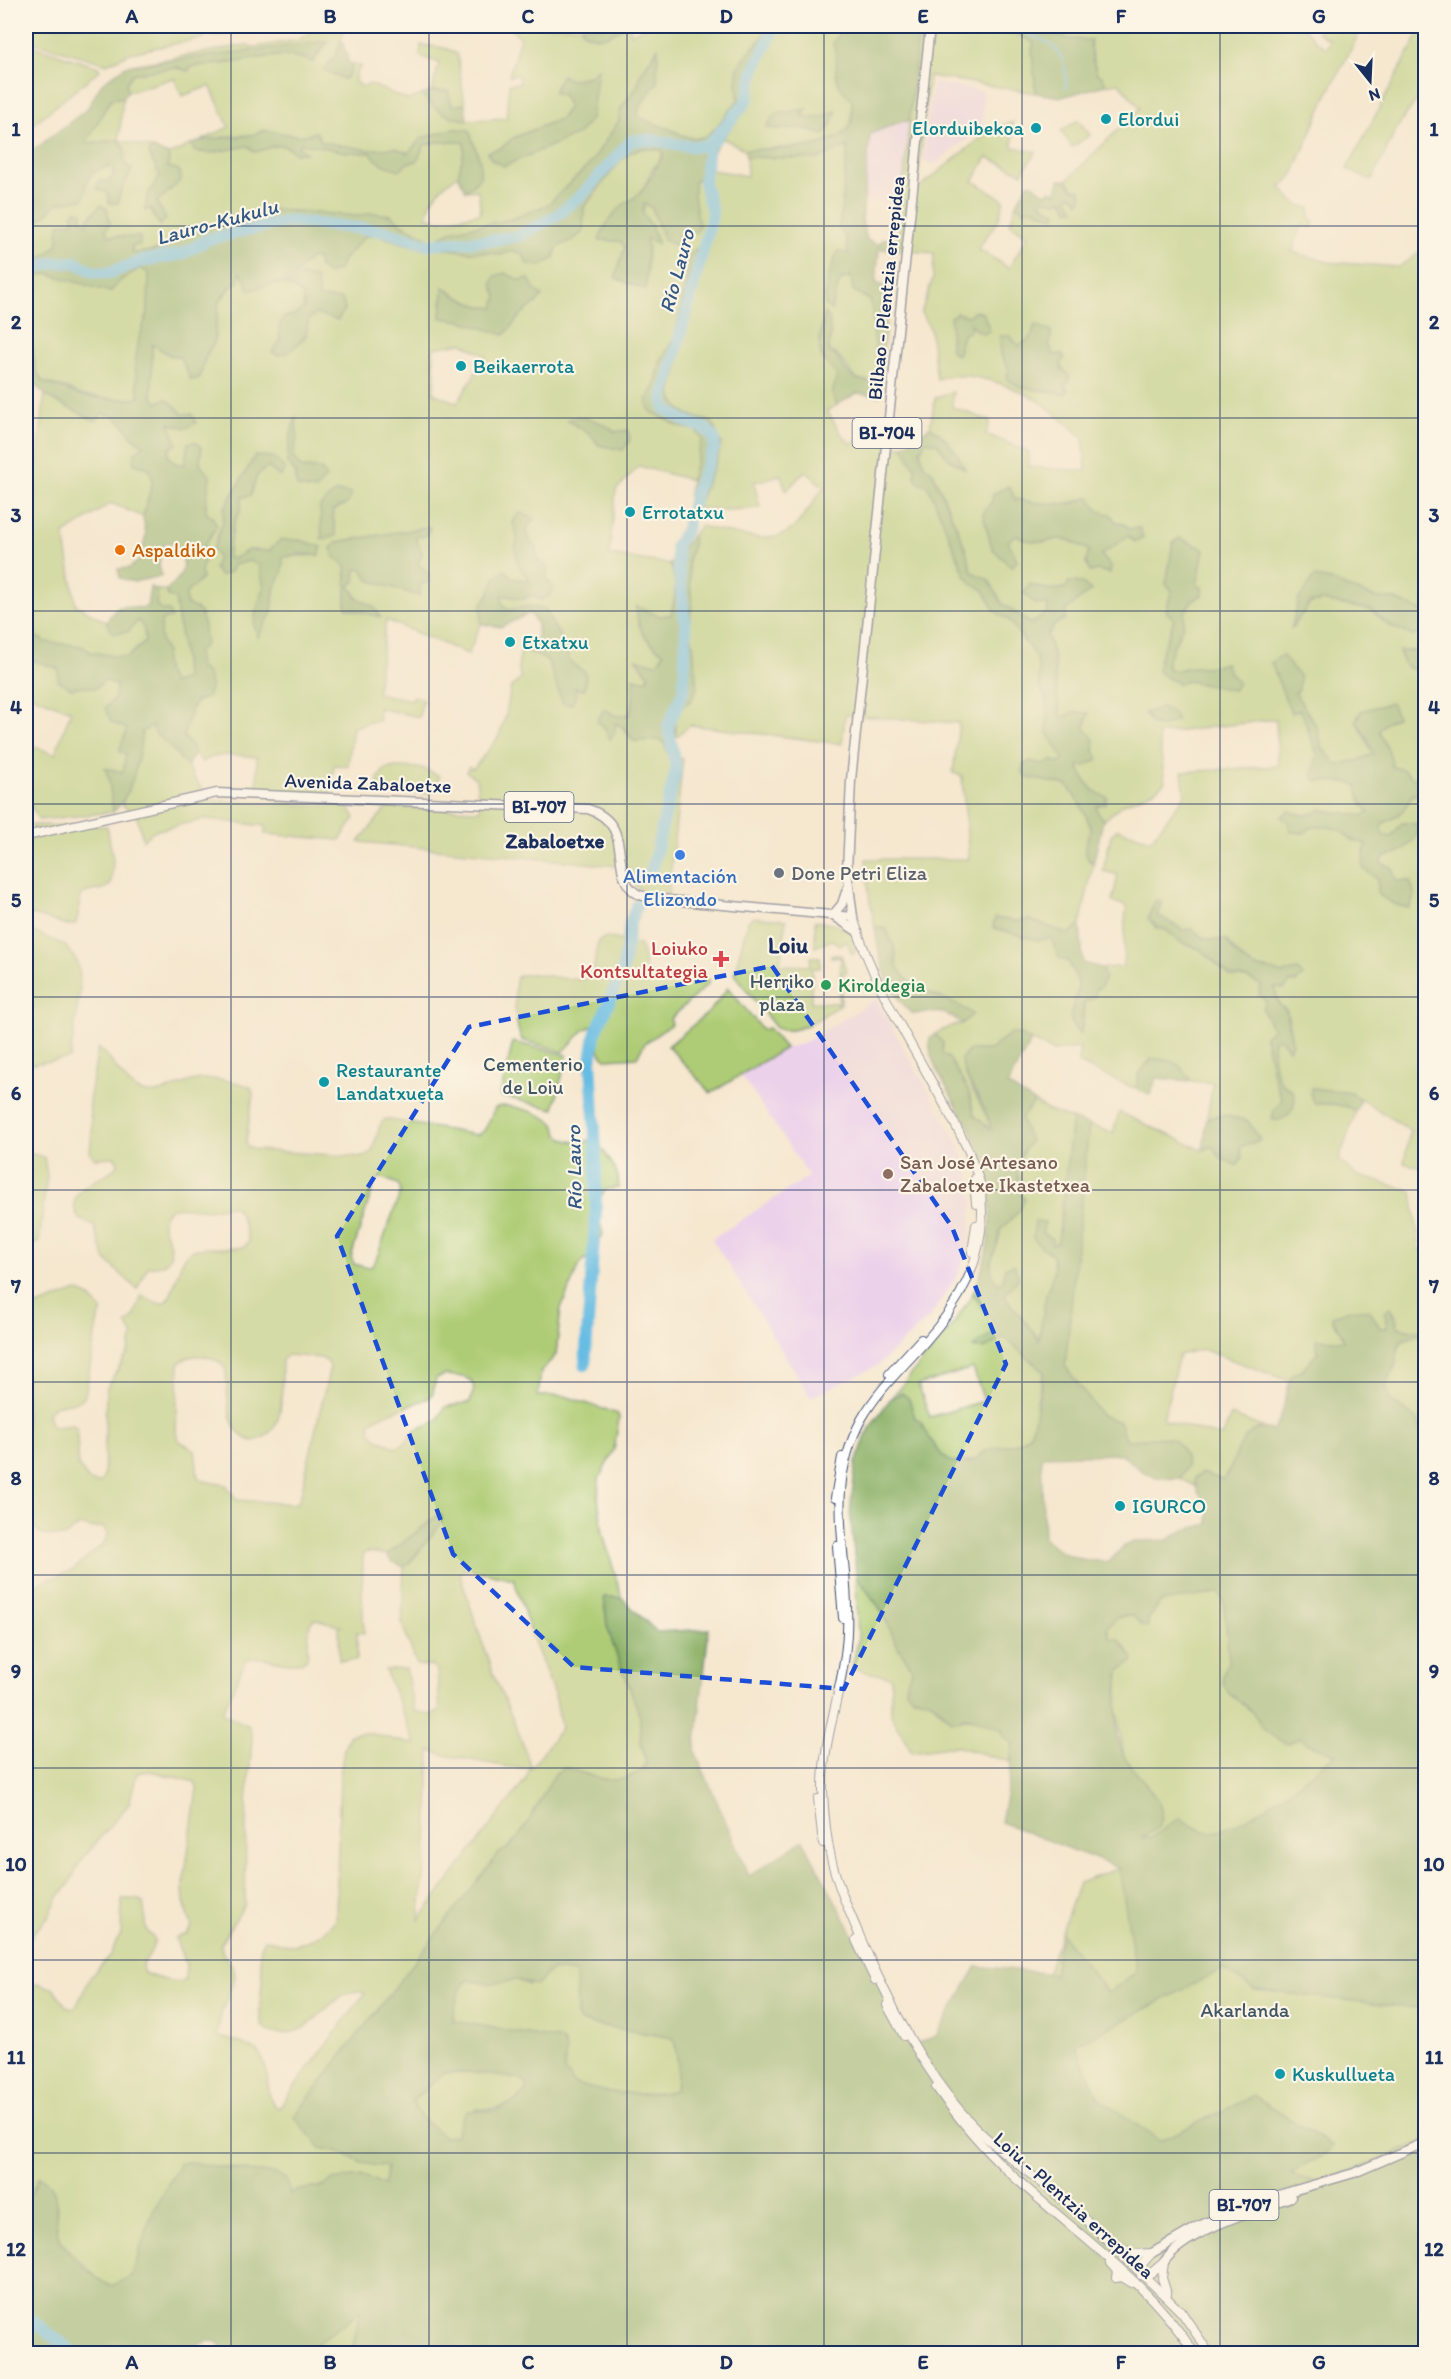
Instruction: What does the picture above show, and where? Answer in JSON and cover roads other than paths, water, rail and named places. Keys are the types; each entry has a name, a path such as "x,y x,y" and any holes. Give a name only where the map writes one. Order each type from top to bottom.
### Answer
{"main road":[{"name":"Bilbao - Plentzia errepidea","path":"848,883 847,840 851,780 930,26"},
{"name":"Avenida Zabaloetxe","path":"26,836 218,794 588,809 603,815 613,827 625,876 630,888 639,895 658,899 832,915"},
{"path":"848,883 842,904 832,915 858,932"},
{"name":"BI-704","path":"848,883 853,917"},
{"name":"BI-707","path":"832,915 853,917"},
{"path":"853,917 880,990 969,1152 976,1177 974,1181 977,1220 970,1261 961,1285 939,1318 868,1399 848,1437 838,1467 835,1486 835,1523 842,1599 842,1641 823,1734 821,1788 822,1817 832,1861 852,1918 887,1994 929,2067 956,2104 976,2127 1103,2235 1182,2313"},
{"name":"Loiu - Plentzia errepidea","path":"822,1817 826,1859 845,1915 878,1987 917,2058 954,2112 1010,2173 1142,2287 1166,2312 1196,2354"},
{"name":"BI-707","path":"1164,2262 1181,2245 1217,2225 1425,2142"},
{"name":"BI-707","path":"1152,2253 1199,2226 1247,2204 1344,2176"},
{"path":"1065,2221 1076,2223 1132,2270 1142,2273 1151,2272 1164,2262"},
{"path":"1103,2235 1132,2254 1152,2253"},
{"path":"1152,2253 1143,2263 1143,2280 1184,2327 1201,2354"},
{"path":"1164,2262 1161,2272 1163,2285 1210,2354"}],"waterway":[{"name":"Río Lauro","path":"691,512 696,490 714,448 714,438 706,429 683,420 665,409 663,399 711,220 712,212 704,182 709,145 747,101 754,70 775,26"},
{"path":"1005,26 1050,44 1062,59 1066,87"},
{"name":"Lauro-Kukulu","path":"26,271 52,263 75,262 94,272 109,273 142,261 182,254 209,239 288,221 385,231 426,244 495,240 519,236 556,216 581,196 631,141 651,140 690,146 709,145"},
{"name":"Río Lauro","path":"650,877 676,769 668,726 684,689 686,632 676,546 688,522"},
{"name":"Río Lauro","path":"585,1365 596,1211 596,1151 591,1061 595,1035 623,968 630,923 637,905"},
{"path":"26,2316 76,2354"}],"place":[{"name":"Elordui","path":"1106,119"},
{"name":"Elorduibekoa","path":"1036,128"},
{"name":"Beikaerrota","path":"461,366"},
{"name":"Errotatxu","path":"630,512"},
{"name":"Aspaldiko","path":"120,550"},
{"name":"Etxatxu","path":"510,642"},
{"name":"Alimentación Elizondo","path":"680,855"},
{"name":"Done Petri Eliza","path":"779,873"},
{"name":"Loiuko Kontsultategia","path":"721,959"},
{"name":"Kiroldegia","path":"826,985"},
{"name":"Restaurante Landatxueta","path":"324,1082"},
{"name":"San José Artesano Zabaloetxe Ikastetxea","path":"888,1174"},
{"name":"IGURCO","path":"1120,1506"},
{"name":"Kuskullueta","path":"1280,2074"}],"district":[{"name":"Zabaloetxe","path":"555,841"},
{"name":"Loiu","path":"788,945"}],"park label":[{"name":"Herriko plaza","path":"782,992"},
{"name":"Cementerio de Loiu","path":"533,1076"},
{"name":"Akarlanda","path":"1245,2010"}]}
